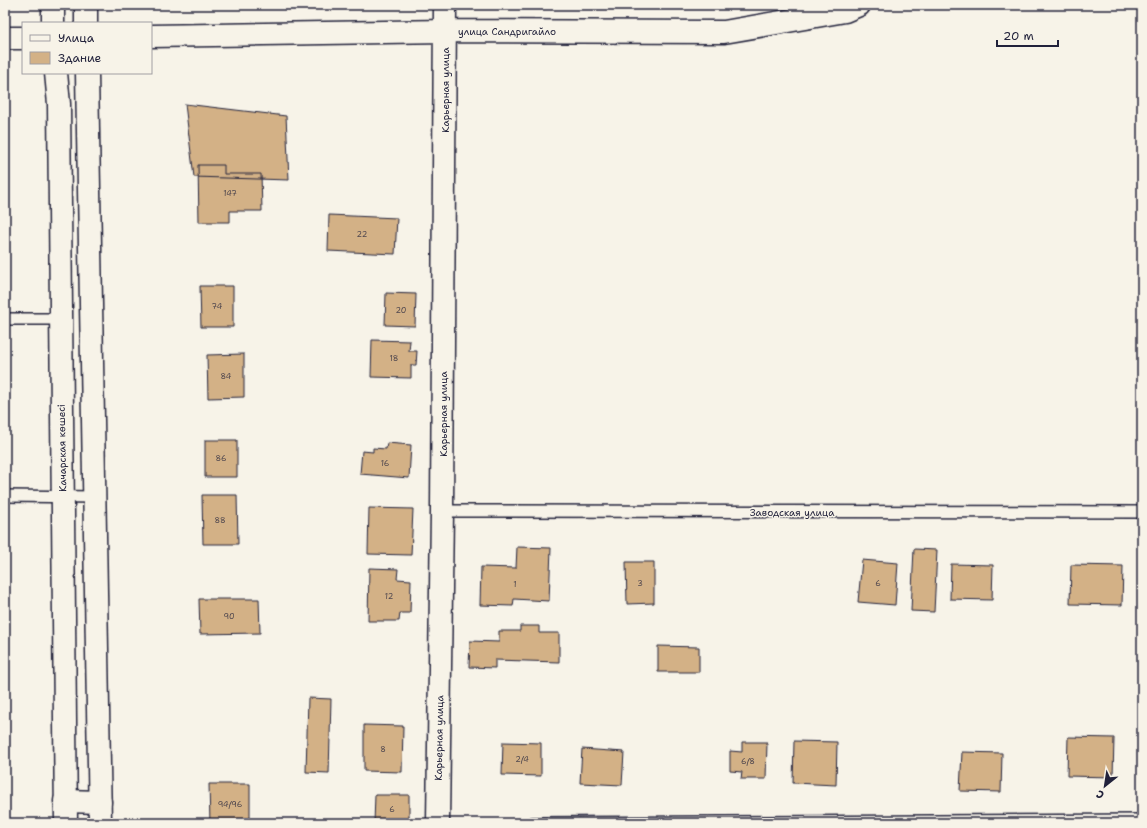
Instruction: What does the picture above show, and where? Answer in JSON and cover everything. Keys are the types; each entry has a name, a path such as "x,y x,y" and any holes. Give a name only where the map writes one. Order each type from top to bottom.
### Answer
{"street":[{"path":"53,5 53,22"},
{"path":"86,5 86,22"},
{"name":"Карьерная улица","path":"438,823 442,511 445,5"},
{"name":"улица Сандригайло","path":"152,36 445,31 724,32 845,11 859,5"},
{"path":"5,38 22,38"},
{"name":"Качарская көшесі","path":"56,74 59,104 66,823"},
{"path":"65,801 100,813 87,74"}],"lane":[{"path":"5,319 61,319"},
{"path":"5,496 95,497"},
{"name":"Заводская улица","path":"442,511 1142,512"},
{"path":"533,823 1142,820"}],"building":[{"path":"185,104 286,116 289,180 194,177"},
{"path":"198,165 224,165 224,174 261,174 262,211 230,211 230,222 199,222"},
{"path":"329,215 397,218 395,254 328,251"},
{"path":"200,286 233,286 233,327 201,327"},
{"path":"386,293 416,294 415,326 385,325"},
{"path":"372,340 410,341 409,351 417,351 416,365 411,365 411,378 371,377"},
{"path":"244,354 244,397 208,398 207,355"},
{"path":"205,440 237,440 237,477 205,477"},
{"path":"387,443 411,445 409,478 360,474 362,451 373,452 373,448 386,449"},
{"path":"202,495 237,495 238,544 203,544"},
{"path":"369,508 413,509 411,555 368,554"},
{"path":"517,547 551,548 549,601 514,599 513,606 480,605 481,567 516,568"},
{"path":"914,549 937,550 934,612 911,611"},
{"path":"862,560 898,563 895,605 858,602"},
{"path":"626,562 654,562 654,603 627,604"},
{"path":"951,564 993,565 992,600 950,599"},
{"path":"1071,565 1123,566 1122,605 1070,604"},
{"path":"369,568 398,569 397,579 411,580 410,613 400,613 399,621 368,621"},
{"path":"199,599 259,599 260,633 200,634"},
{"path":"520,626 539,626 539,633 559,633 559,662 495,660 495,668 469,667 470,641 499,642 499,631 520,631"},
{"path":"658,646 699,647 699,672 658,672"},
{"path":"308,698 331,699 329,773 306,772"},
{"path":"364,725 403,726 402,772 364,771"},
{"path":"1068,737 1114,738 1113,777 1067,776"},
{"path":"794,741 837,742 836,785 793,783"},
{"path":"503,742 541,743 541,776 502,775"},
{"path":"742,742 767,742 766,779 741,779 742,772 730,771 730,751 742,752"},
{"path":"582,749 624,752 622,785 580,783"},
{"path":"962,752 1002,753 1001,792 960,791"},
{"path":"209,784 250,784 250,823 210,823"},
{"path":"375,795 409,795 409,823 374,823"}]}
